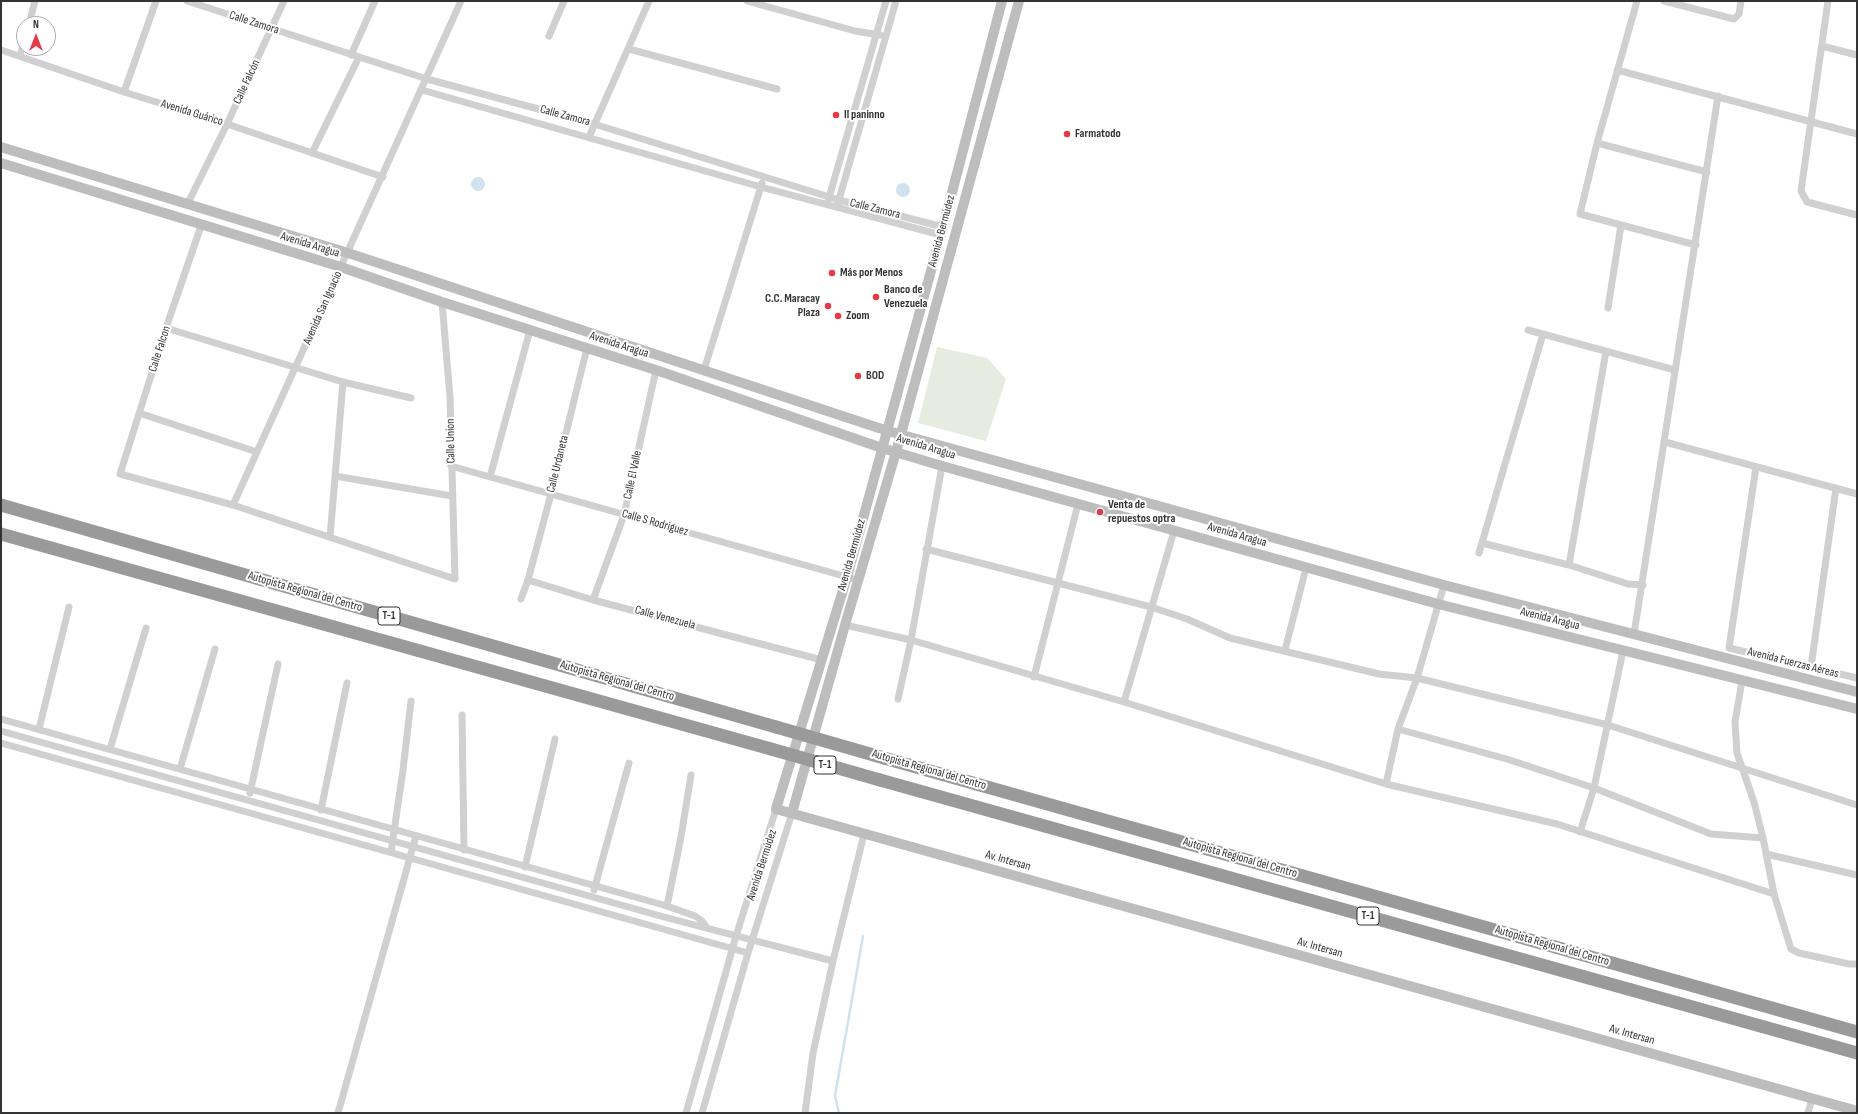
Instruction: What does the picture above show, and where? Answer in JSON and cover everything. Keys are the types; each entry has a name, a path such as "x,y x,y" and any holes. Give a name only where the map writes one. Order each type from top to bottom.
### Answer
{"highway":[{"name":"Autopista Regional del Centro","path":"1,506 884,758 1857,1032"},
{"name":"Autopista Regional del Centro","path":"1,534 1857,1053"}],"street":[{"path":"30,16 35,1"},
{"path":"124,92 156,1"},
{"name":"Calle Zamora","path":"187,1 427,79 594,124 942,231"},
{"name":"Calle Falcón","path":"187,205 227,124 284,1"},
{"path":"351,54 375,1"},
{"name":"Avenida San Ignacio","path":"233,505 383,177 461,1"},
{"path":"548,36 564,1"},
{"path":"589,138 649,1"},
{"path":"747,1 855,31 886,37"},
{"path":"827,205 886,1"},
{"path":"837,208 896,1"},
{"name":"Avenida Bermúdez","path":"686,1113 736,936 847,577 942,231 1002,1"},
{"name":"Avenida Bermúdez","path":"702,1113 752,939 792,814 845,625 896,452 1019,1"},
{"path":"1637,1 1597,144 1580,214 1696,245"},
{"path":"1664,1 1734,19 1739,14 1741,1"},
{"path":"1828,1 1801,191 1807,202 1857,215"},
{"path":"1822,46 1857,55"},
{"path":"629,49 776,90"},
{"name":"Avenida Guárico","path":"1,50 16,55"},
{"name":"Avenida Guárico","path":"20,56 124,92 227,124 383,177"},
{"path":"312,153 359,57"},
{"path":"987,58 1002,63"},
{"path":"1617,70 1857,134"},
{"name":"Calle Zamora","path":"422,90 837,208 942,231"},
{"path":"1634,634 1643,585 1718,96"},
{"path":"1597,144 1707,172"},
{"name":"Avenida Aragua","path":"1,147 348,253 888,431 1444,585 1857,692"},
{"name":"Avenida Aragua","path":"1,163 201,226 341,267 442,302 656,370 882,448 942,466 1438,604 1857,709"},
{"path":"704,370 764,177"},
{"path":"1608,308 1621,225"},
{"name":"Calle Falcon","path":"201,226 166,328 120,474 233,505"},
{"name":"Calle Union","path":"330,537 455,579 450,397 442,302"},
{"path":"166,328 343,382 411,398"},
{"path":"490,477 530,330"},
{"path":"1528,330 1675,370"},
{"path":"1479,553 1543,334"},
{"name":"Calle Urdaneta","path":"528,580 587,348"},
{"path":"1569,566 1606,351"},
{"name":"Calle El Valle","path":"593,600 624,514 656,370"},
{"path":"233,505 330,537 343,382"},
{"path":"139,413 257,452"},
{"path":"1665,442 1857,494"},
{"name":"Calle S Rodriguez","path":"451,466 858,580"},
{"path":"898,698 942,466"},
{"name":"Avenida Fuerzas Aéreas","path":"1756,467 1729,648 1857,678"},
{"path":"335,476 452,496"},
{"path":"1811,667 1836,488"},
{"path":"1034,676 1078,504"},
{"path":"1124,702 1174,531"},
{"path":"1482,543 1569,566 1628,584 1643,585"},
{"path":"926,549 1151,608 1187,619 1230,638 1379,674 1417,678 1608,725 1857,805"},
{"path":"1284,650 1306,568"},
{"path":"521,599 528,580"},
{"name":"Calle Venezuela","path":"528,580 593,600 822,660"},
{"path":"1386,784 1398,729 1417,678 1444,585"},
{"path":"39,729 69,607"},
{"path":"845,625 910,640 1124,702 1386,784 1556,824 1774,894"},
{"path":"110,749 146,628"},
{"path":"180,769 215,649"},
{"path":"1580,832 1594,788 1623,651"},
{"path":"248,800 278,664"},
{"path":"1742,681 1735,736 1737,753 1763,838 1774,894 1791,949 1799,953 1849,964 1857,964"},
{"path":"321,810 347,683"},
{"path":"391,852 395,831 411,701"},
{"path":"462,715 464,850"},
{"path":"1,719 395,831 667,906 695,916 702,921 707,928"},
{"path":"1398,729 1510,760 1594,788 1711,834 1763,838"},
{"path":"1,731 413,847 736,936 833,961"},
{"path":"525,867 555,739"},
{"path":"1,743 748,954"},
{"path":"592,896 629,763"},
{"path":"667,906 681,837 690,775"},
{"name":"Av. Intersan","path":"776,809 1857,1112"},
{"path":"805,1113 814,1053 833,961 864,834"},
{"path":"338,1113 416,836"},
{"path":"1766,854 1857,875"},
{"path":"1808,1113 1812,1099"}],"shaded area":[{"path":"937,347 987,358 1006,379 986,441 918,423"}],"water":[{"path":"475,177 481,177 485,181 485,187 481,191 475,191 471,187 471,181"},
{"path":"903,183 908,185 910,190 908,195 903,197 898,195 896,190 898,185"}],"waterway":[{"path":"839,1113 835,1096 863,936"}],"place":[{"name":"Il paninno","path":"836,115"},
{"name":"Farmatodo","path":"1067,134"},
{"name":"Más por Menos","path":"832,273"},
{"name":"Banco de Venezuela","path":"876,297"},
{"name":"C.C. Maracay Plaza","path":"828,306"},
{"name":"Zoom","path":"838,316"},
{"name":"BOD","path":"858,376"},
{"name":"Venta de repuestos optra","path":"1100,512"}]}
